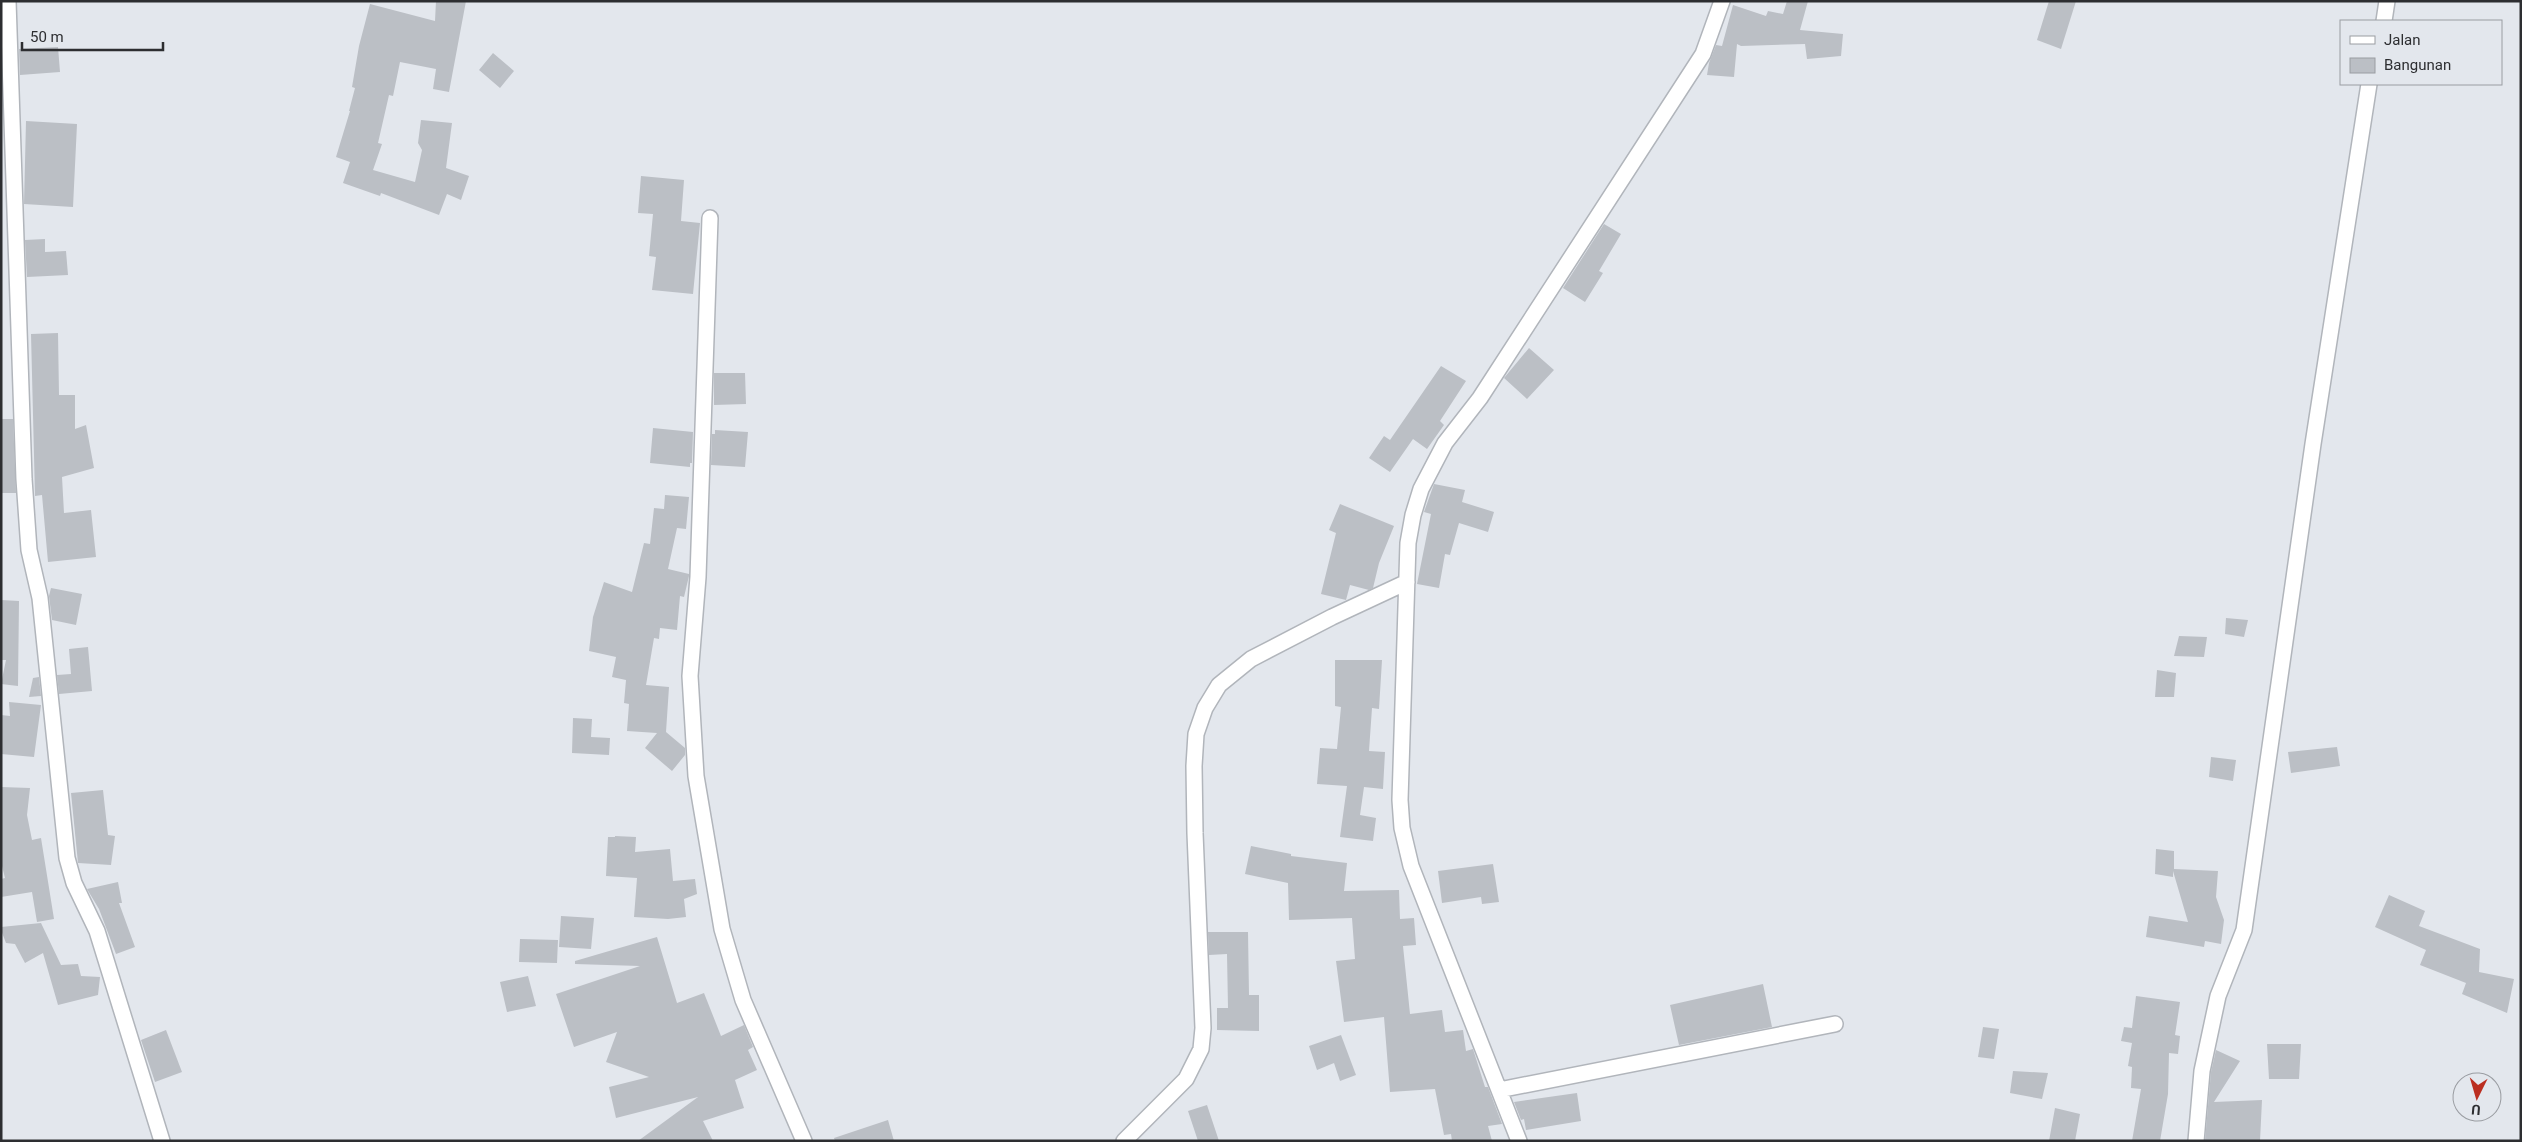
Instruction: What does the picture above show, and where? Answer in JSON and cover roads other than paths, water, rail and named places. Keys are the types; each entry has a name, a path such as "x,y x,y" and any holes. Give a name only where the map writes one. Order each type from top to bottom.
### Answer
{"street":[{"path":"8,1 24,479 29,550 40,598 67,858 74,883 97,931 162,1141"},
{"path":"1518,1141 1411,866 1402,828 1400,800 1408,543 1413,515 1432,466 1445,443 1480,398 1703,54 1722,1"},
{"path":"2384,20 2387,1"},
{"path":"2196,1141 2202,1071 2218,996 2244,930 2313,444 2369,85"},
{"path":"710,218 698,577 690,676 696,776 722,929 743,1000 804,1141"},
{"path":"1124,1141 1186,1079 1201,1049 1203,1028 1194,766 1196,734 1205,708 1219,685 1251,659 1332,617 1407,582"},
{"path":"1499,1090 1835,1024"}]}
